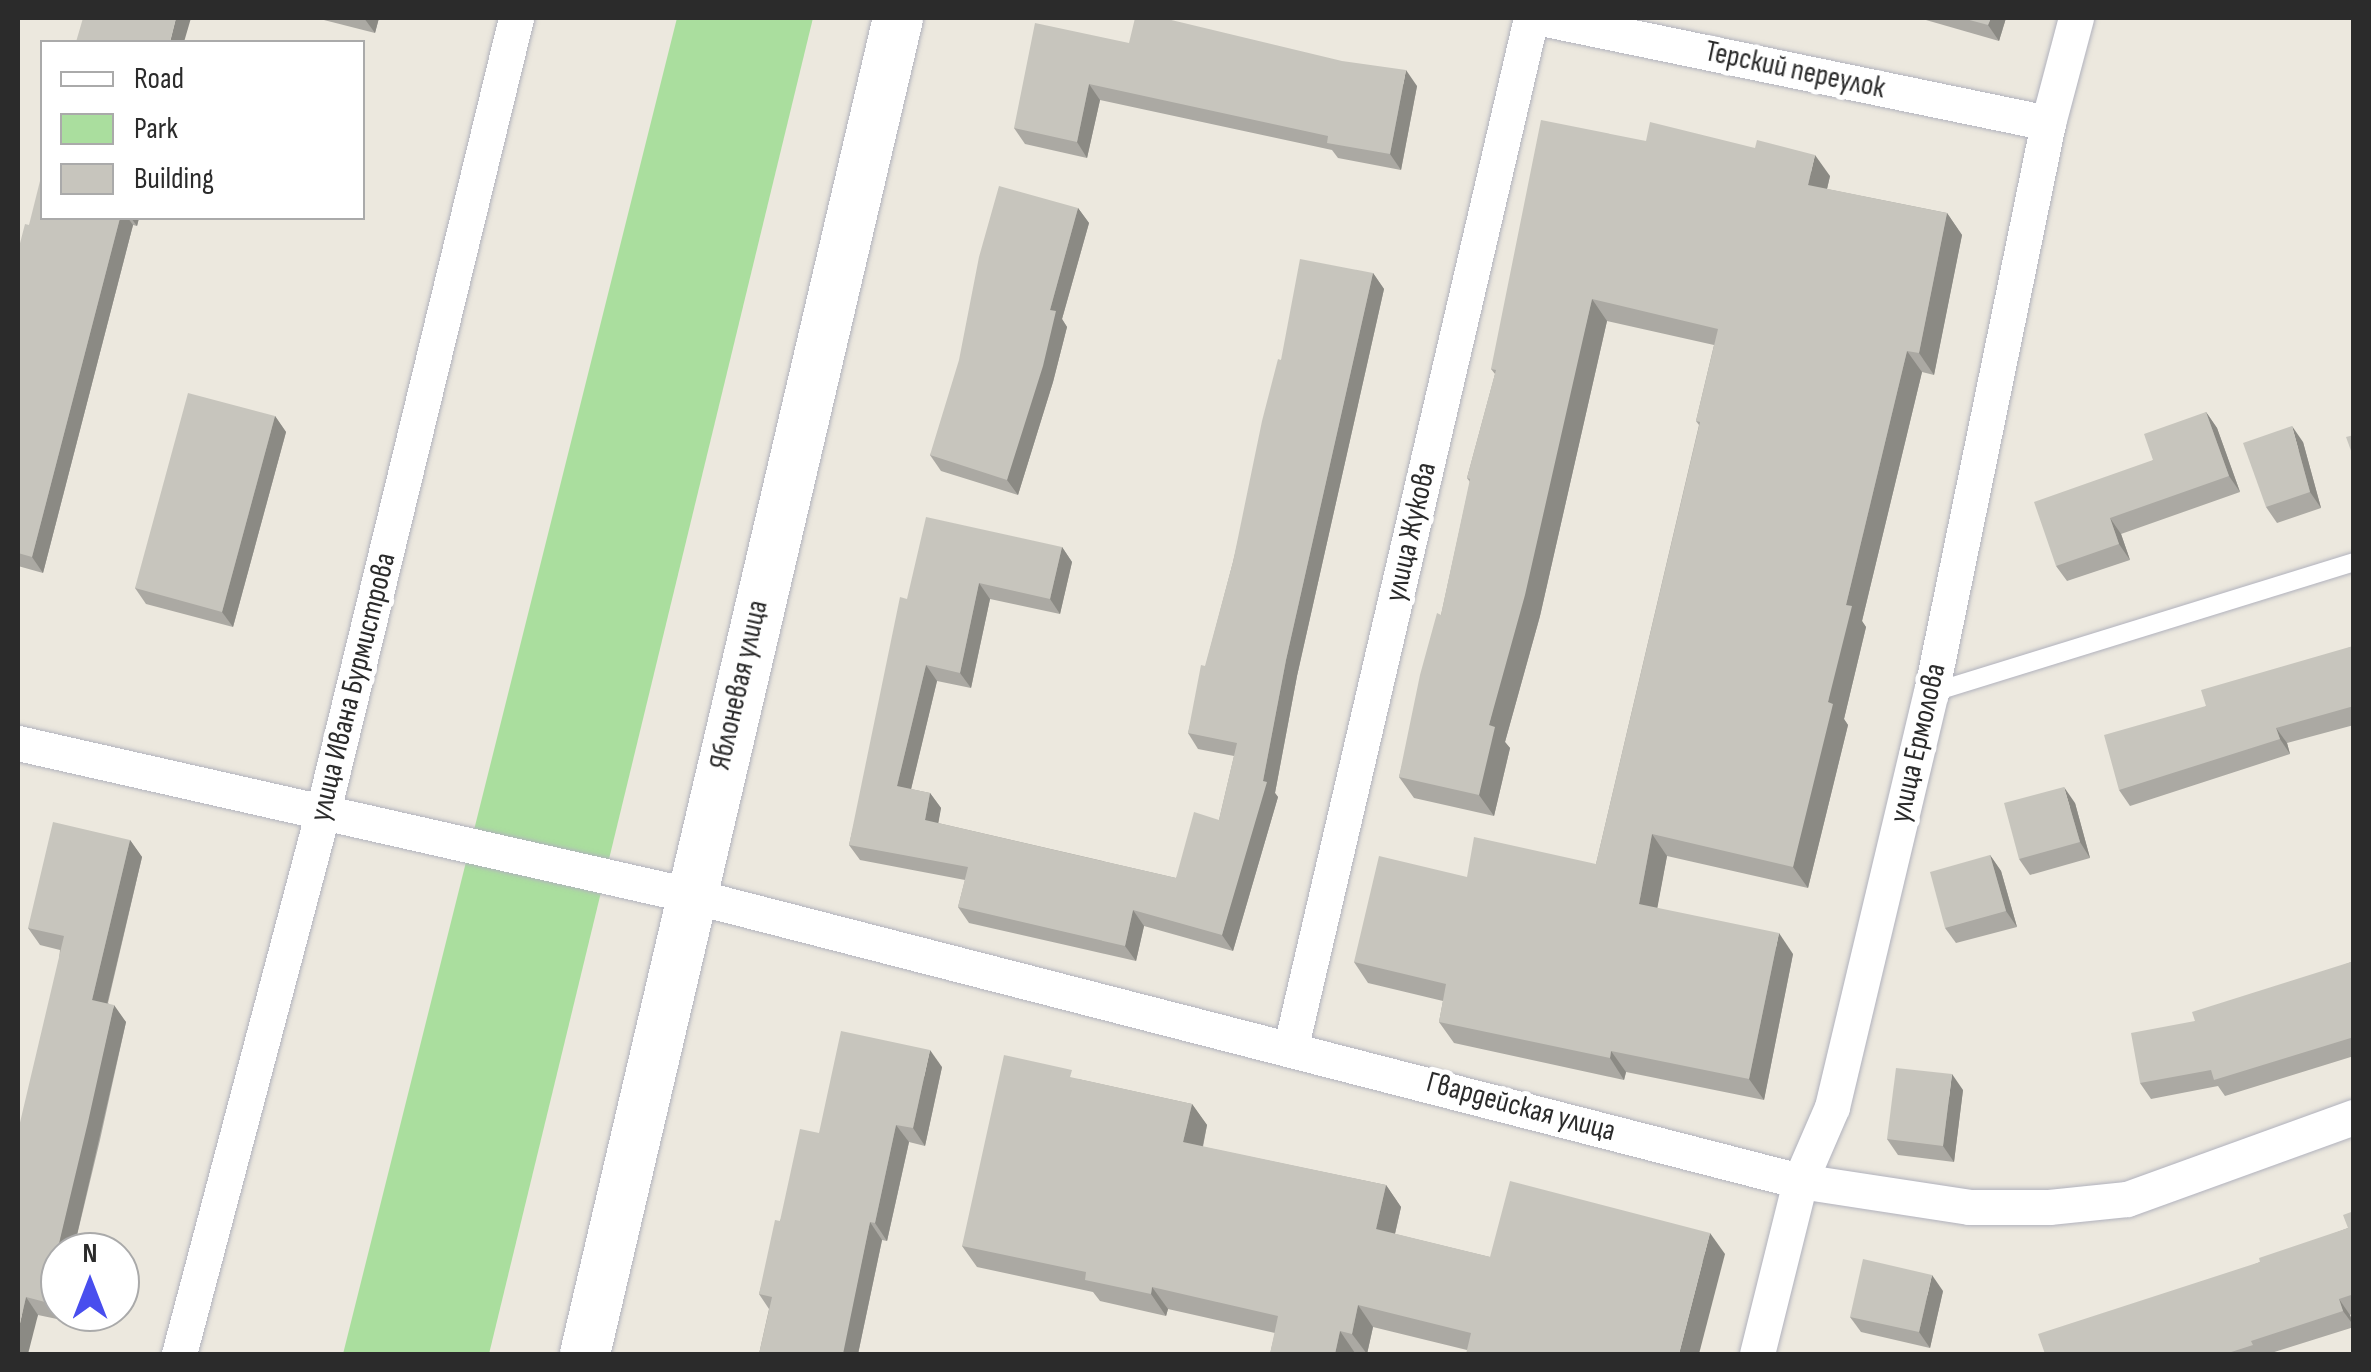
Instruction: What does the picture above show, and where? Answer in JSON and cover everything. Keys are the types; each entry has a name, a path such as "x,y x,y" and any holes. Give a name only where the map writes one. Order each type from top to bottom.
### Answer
{"street":[{"name":"улица Ивана Бурмистрова","path":"179,1354 323,812 516,18"},
{"name":"Яблоневая улица","path":"585,1354 689,895 898,18"},
{"name":"улица Жукова","path":"1291,1046 1531,18"},
{"name":"Терский переулок","path":"1541,18 2048,123"},
{"name":"улица Ермолова","path":"1757,1354 1800,1181 1832,1107 1931,693 2048,123 2076,18"},
{"name":"Гвардейская улица","path":"18,742 689,895 1291,1046 1800,1181 1969,1206 2050,1207 2127,1199 2354,1118"}],"lane":[{"path":"1931,693 2354,562"}],"green space":[{"path":"677,18 813,18 489,1354 343,1354"}],"building":[{"path":"83,18 176,18 170,40 77,40"},
{"path":"1135,18 1163,18 1342,61 1406,70 1390,154 1327,143 1328,136 1089,84 1077,142 1014,128 1035,23 1129,43"},
{"path":"1962,18 1991,18 1988,25"},
{"path":"1541,120 1646,141 1650,122 1755,148 1757,140 1815,155 1808,185 1947,213 1919,353 1907,351 1846,605 1852,606 1828,702 1833,704 1793,867 1652,834 1639,904 1779,933 1749,1079 1611,1051 1610,1058 1439,1022 1446,984 1354,962 1379,856 1467,877 1474,837 1596,864 1700,422 1696,421 1718,329 1592,299 1525,595 1489,725 1495,727 1479,795 1399,777 1420,675 1437,613 1441,615 1470,479 1467,478 1496,370 1491,369"},
{"path":"40,181 40,220 119,220 32,557 18,553 18,251 25,224 29,225"},
{"path":"999,186 1078,208 1050,310 1056,311 1043,366 1007,480 930,455 959,360 979,257"},
{"path":"1300,259 1373,273 1286,660 1263,781 1267,782 1222,935 1133,910 1125,946 958,907 968,867 849,845 900,597 907,599 926,517 1062,547 1050,599 979,583 960,673 926,665 897,786 930,793 925,820 1176,878 1194,812 1219,820 1237,743 1188,733 1201,665 1205,666 1233,562 1262,421 1278,359 1281,360"},
{"path":"188,393 275,416 222,612 135,588"},
{"path":"2206,412 2229,476 2110,518 2119,544 2056,566 2034,502 2153,460 2144,434"},
{"path":"2292,426 2310,492 2266,507 2243,443"},
{"path":"2354,435 2354,459 2346,437"},
{"path":"2353,646 2354,706 2276,728 2280,739 2119,790 2104,735 2206,706 2201,690"},
{"path":"2064,787 2080,842 2019,859 2004,803"},
{"path":"53,822 130,840 92,1000 114,1005 88,1122 62,1232 40,1232 40,1301 26,1297 18,1332 18,1131 64,936 28,928"},
{"path":"1990,855 2006,911 1945,928 1930,872"},
{"path":"2354,961 2354,1037 2214,1080 2211,1070 2140,1083 2131,1033 2195,1021 2192,1012"},
{"path":"841,1031 930,1050 913,1128 896,1125 875,1223 870,1222 843,1354 759,1354 772,1297 759,1294 775,1220 780,1221 800,1129 819,1133"},
{"path":"1004,1055 1072,1070 1070,1077 1192,1104 1183,1142 1386,1185 1376,1229 1490,1257 1510,1181 1710,1233 1679,1354 1466,1354 1471,1333 1358,1305 1352,1334 1340,1331 1335,1354 1270,1354 1278,1316 1152,1287 1151,1294 1085,1280 1086,1272 962,1246"},
{"path":"1896,1068 1952,1074 1943,1146 1887,1139"},
{"path":"2354,1211 2354,1294 2339,1299 2343,1311 2251,1341 2253,1345 2225,1354 2045,1354 2038,1334 2260,1262 2259,1258 2348,1228 2343,1215"},
{"path":"1863,1259 1932,1275 1919,1332 1850,1317"}]}
